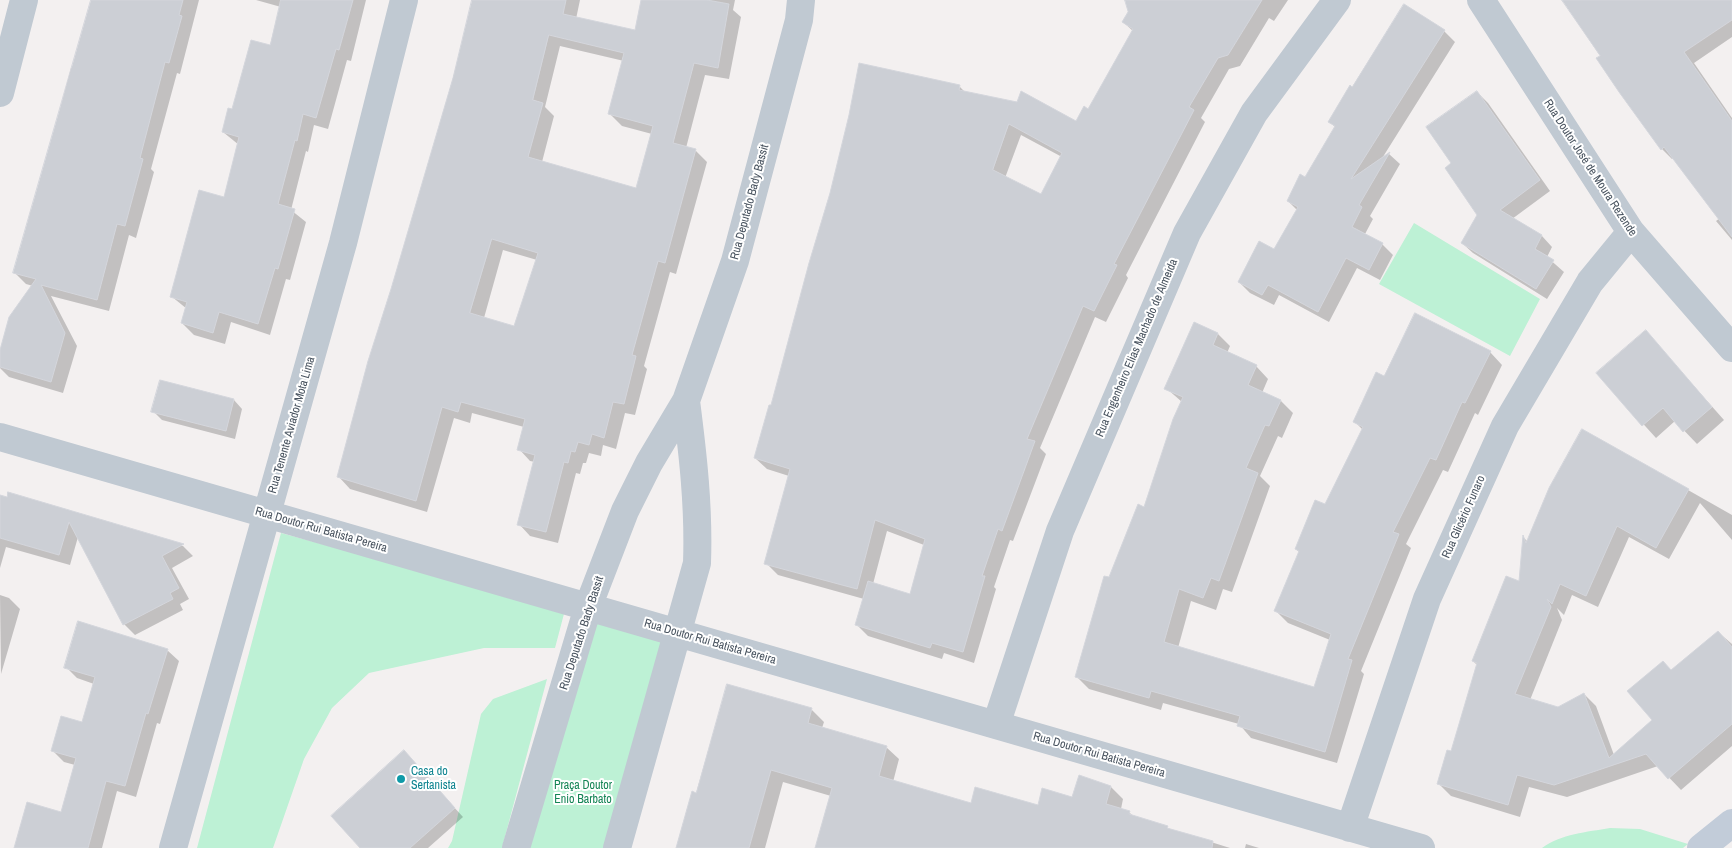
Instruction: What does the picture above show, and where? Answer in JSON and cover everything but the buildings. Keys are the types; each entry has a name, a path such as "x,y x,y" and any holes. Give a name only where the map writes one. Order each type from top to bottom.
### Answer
{"main road":[{"path":"1701,848 1732,823"}],"street":[{"path":"0,93 24,0"},
{"name":"Rua Tenente Aviador Mota Lima","path":"173,848 343,243 404,0"},
{"name":"Rua Deputado Bady Bassit","path":"516,848 588,607 625,511 649,463 686,401 735,261 799,20 802,0"},
{"name":"Rua Engenheiro Elias Machado de Almeida","path":"996,725 1060,531 1187,233 1254,113 1337,0"},
{"name":"Rua Doutor José de Moura Rezende","path":"1480,0 1631,232 1732,348"},
{"name":"Rua Glicério Funaro","path":"1350,828 1427,599 1506,426 1590,282 1631,232"},
{"name":"Rua Deputado Bady Bassit","path":"617,848 697,563 696,480 686,401"},
{"name":"Rua Doutor Rui Batista Pereira","path":"0,438 1420,848"}],"green space":[{"path":"1414,223 1540,299 1510,356 1379,284"},
{"path":"281,533 565,610 555,648 484,648 369,673 332,708 304,759 273,848 197,848"},
{"name":"Praça Doutor Enio Barbato","path":"588,607 678,633 617,848 516,848"},
{"path":"547,679 502,848 448,848 452,841 481,714 493,699"},
{"path":"1610,828 1640,829 1688,844 1683,848 1542,848 1549,843 1583,832"}],"place":[{"name":"Casa do Sertanista","path":"401,779"}]}
